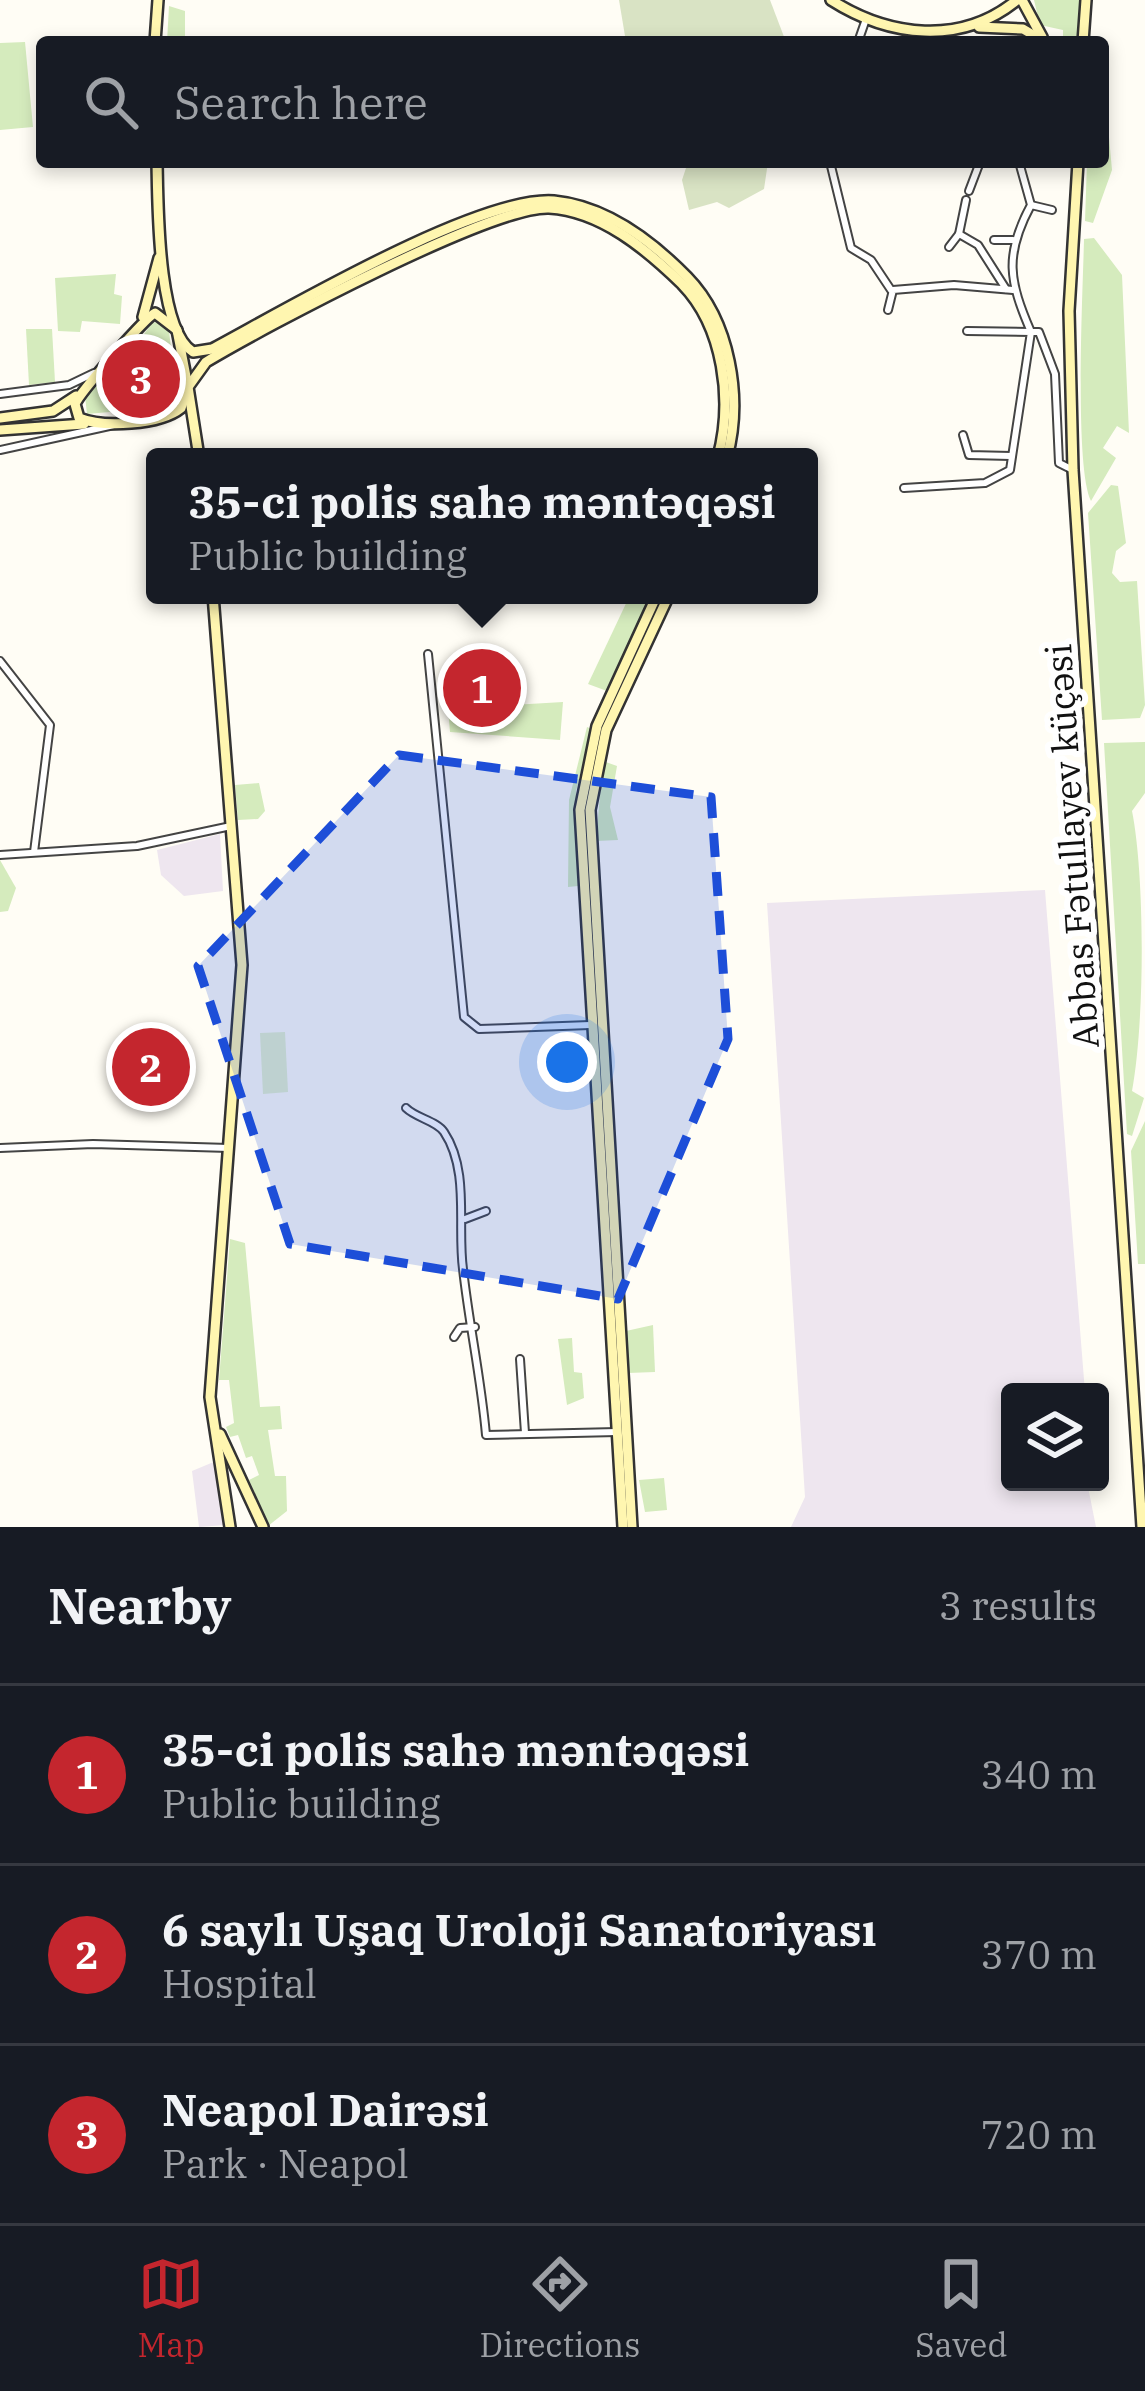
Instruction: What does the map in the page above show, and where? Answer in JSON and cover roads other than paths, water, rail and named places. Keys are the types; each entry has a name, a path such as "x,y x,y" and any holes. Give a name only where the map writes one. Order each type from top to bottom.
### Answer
{"main road":[{"path":"155,36 158,0"},
{"path":"831,0 866,19 931,36"},
{"path":"958,36 1019,0 1041,36"},
{"path":"1083,36 1086,0"},
{"path":"974,26 1027,36"},
{"path":"157,168 160,253 198,448"},
{"name":"Abbas Fətullayev küçəsi","path":"1078,168 1069,311 1073,470 1142,1527"},
{"path":"140,323 155,313 177,330 187,350 212,349 482,213 518,202 553,201 593,211 698,290 722,331 731,394 728,448"},
{"path":"0,430 130,421 178,412 195,372 215,357 506,214 553,208 591,217 664,262 692,296 716,339 724,413 719,448"},
{"path":"0,418 53,411 112,362 140,323 160,253"},
{"path":"80,392 76,414 95,424"},
{"path":"158,418 187,422 197,440"},
{"path":"214,604 242,978 210,1397 230,1527"},
{"path":"632,1527 590,1025 582,784 597,726 653,604"},
{"path":"622,1527 622,1432 590,810 606,730 664,604"},
{"path":"214,1423 263,1527"},
{"path":"227,1498 245,1498 254,1506"}],"street":[{"path":"860,36 866,19"},
{"path":"831,168 851,248 871,260 891,290 888,310"},
{"path":"949,247 959,234 978,168"},
{"path":"1010,290 1013,240 1030,206 1020,168"},
{"path":"1030,206 1052,210"},
{"path":"904,488 1001,479 1010,470 1031,332 1010,290 978,245 959,234"},
{"path":"994,240 1013,240"},
{"path":"891,290 954,285 1010,290"},
{"path":"968,331 1039,332 1052,356 1058,463 1073,470"},
{"path":"0,394 69,385 112,362"},
{"path":"0,450 130,421"},
{"path":"962,435 969,454 1011,456"},
{"path":"428,654 464,1017 479,1029 590,1025"},
{"path":"0,661 50,725 34,852"},
{"path":"0,855 150,844 231,826"},
{"path":"406,1108 445,1133 465,1219 462,1262 475,1328 486,1435 622,1432"},
{"path":"0,1148 93,1144 229,1148"},
{"path":"465,1219 486,1211"},
{"path":"454,1337 460,1328 475,1328"},
{"path":"520,1359 525,1433"}],"place":[{"name":"Neapol Dairəsi","path":"141,379"},
{"name":"35-ci polis sahə məntəqəsi","path":"482,688"},
{"name":"6 saylı Uşaq Uroloji Sanatoriyası","path":"151,1067"}]}
